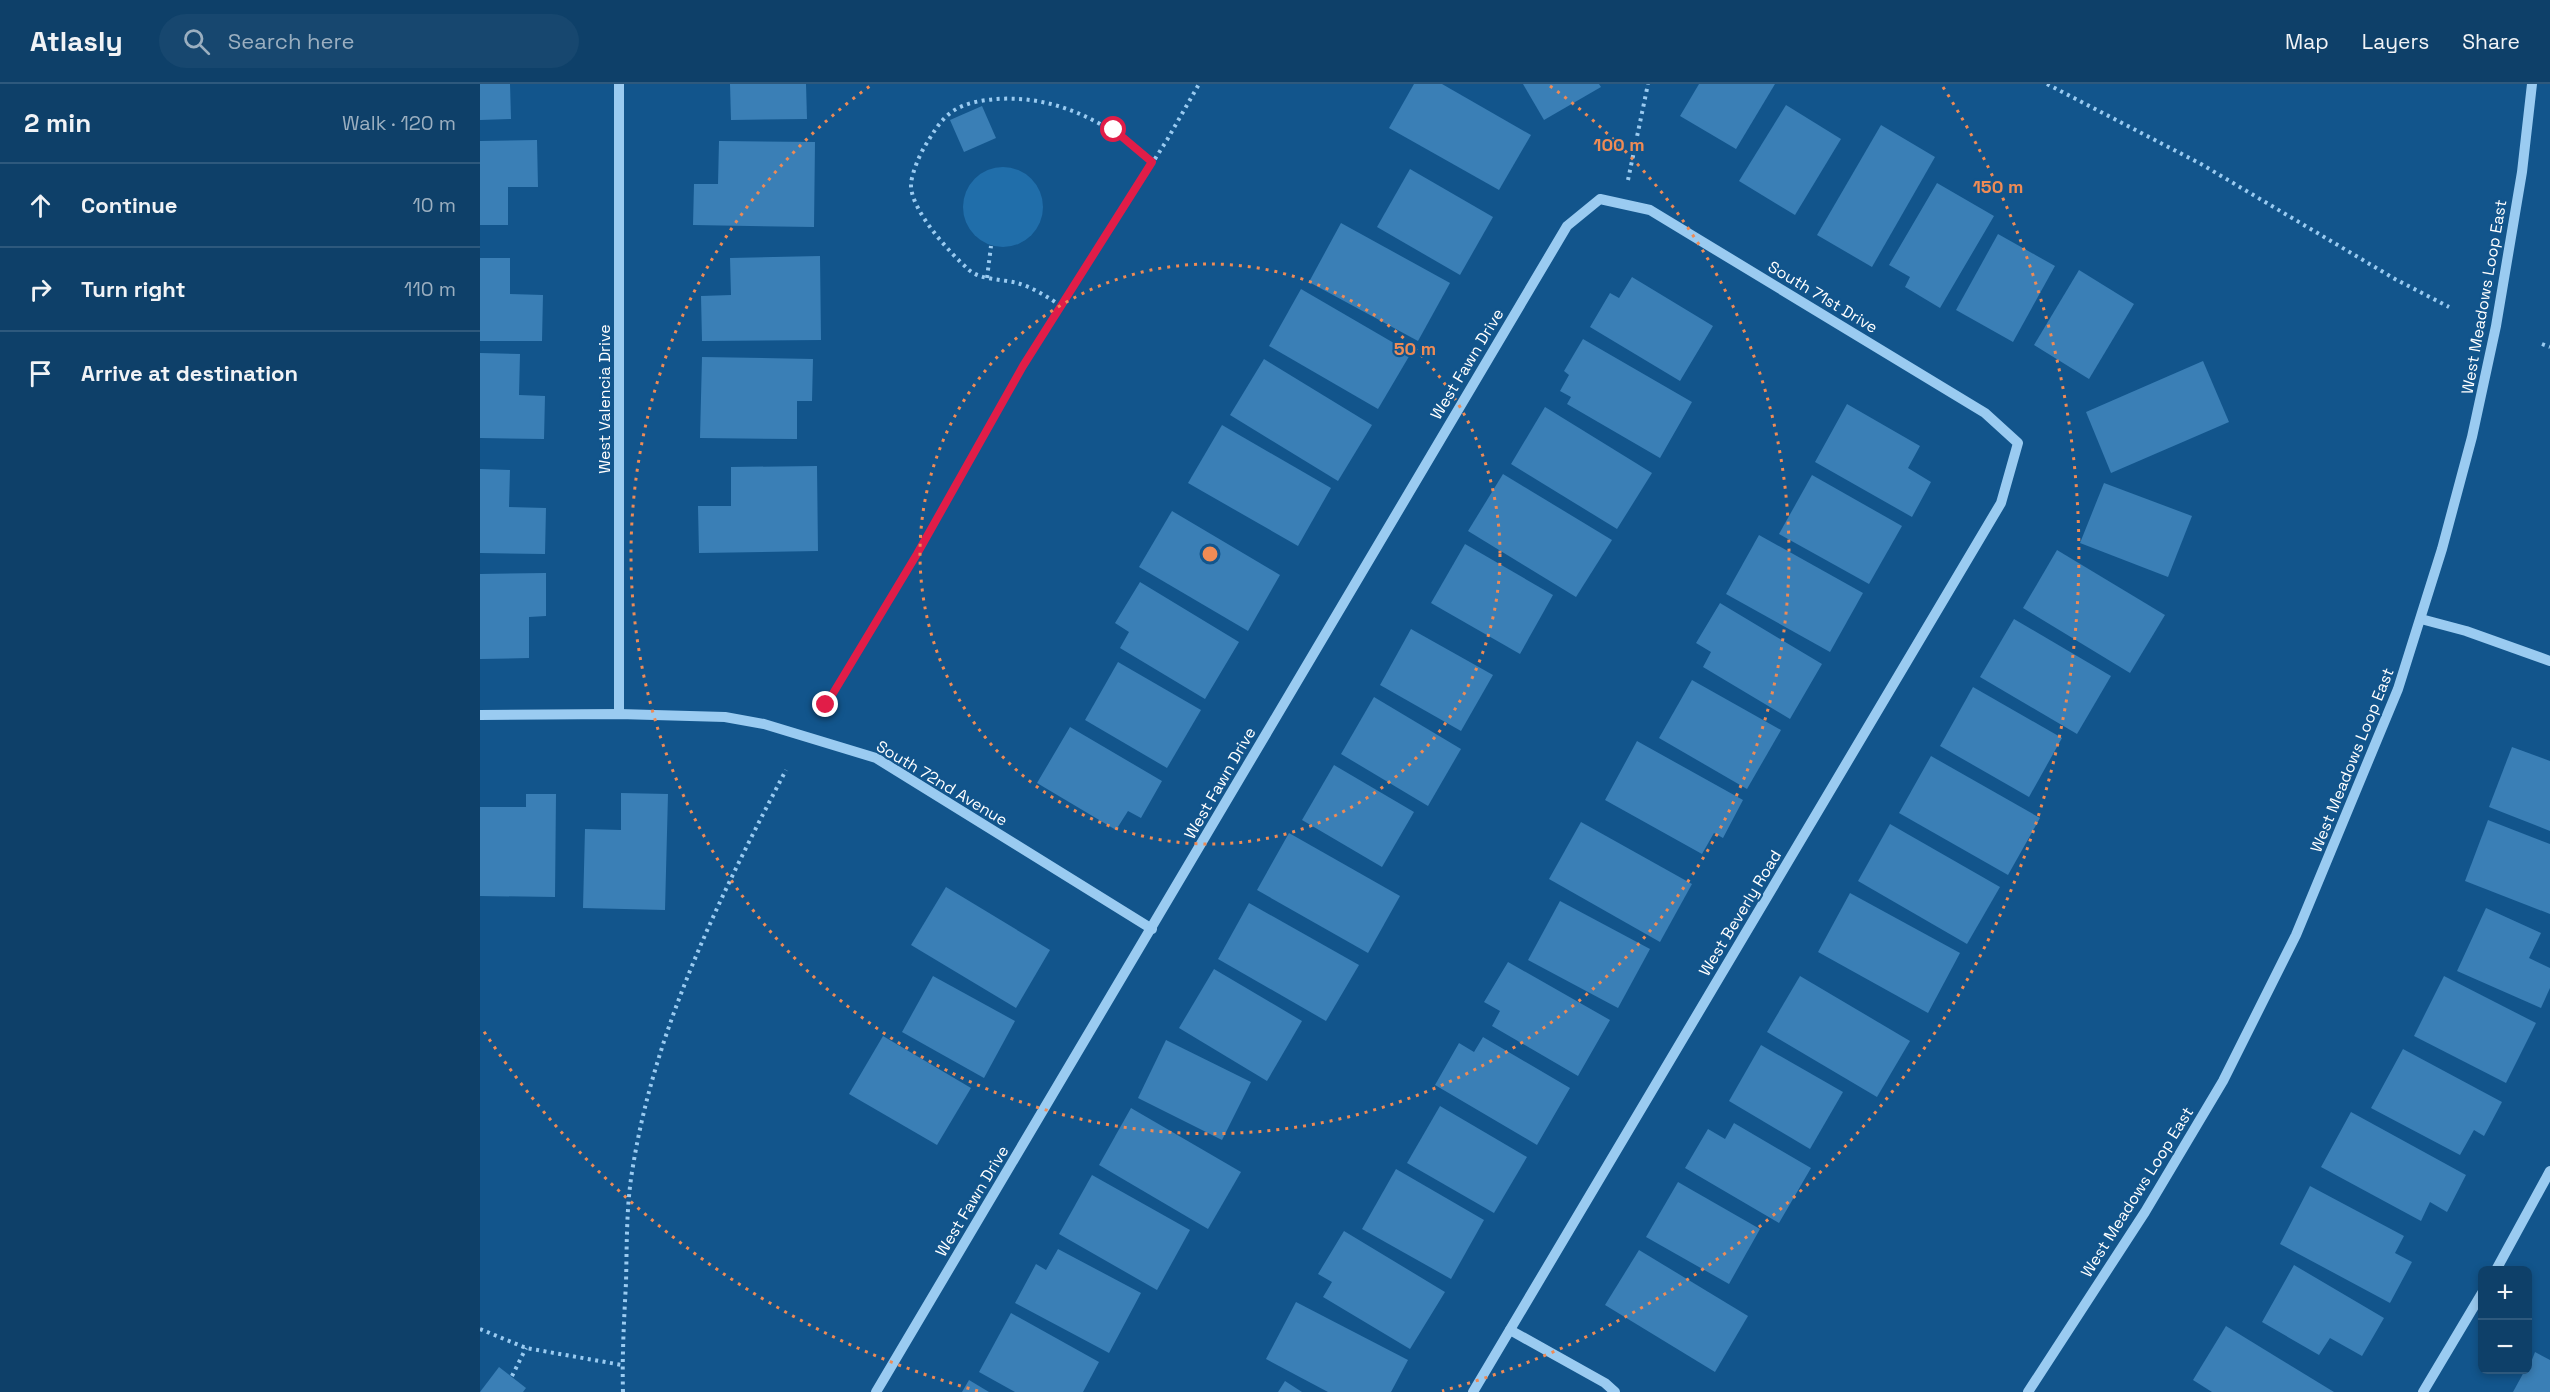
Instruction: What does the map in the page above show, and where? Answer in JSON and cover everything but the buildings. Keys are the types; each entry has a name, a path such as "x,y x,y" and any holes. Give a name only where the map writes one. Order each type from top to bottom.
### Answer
{"street":[{"name":"West Valencia Drive","path":"619,84 619,714"},
{"name":"West Meadows Loop East","path":"2023,1392 2030,1388 2145,1212 2223,1081 2296,935 2398,689 2421,619 2472,437 2496,326 2522,172 2532,84"},
{"name":"South 71st Drive","path":"1600,199 1650,210 1955,394 1985,413 2018,443"},
{"name":"West Fawn Drive","path":"876,1392 1152,929 1353,583 1567,226 1600,199"},
{"name":"West Beverly Road","path":"1473,1392 2001,503 2018,443"},
{"path":"2421,619 2477,635 2550,661"},
{"name":"South 72nd Avenue","path":"480,715 619,714 725,717 764,724 876,758 1152,929"},
{"path":"2498,1266 2550,1171"},
{"path":"2423,1392 2478,1300"},
{"path":"1510,1330 1605,1383 1615,1392"}],"path":[{"path":"826,705 917,554 1023,366 1199,84"},
{"path":"1624,204 1648,84"},
{"path":"2048,84 2201,164 2394,279 2449,307"},
{"path":"1061,306 1019,284 987,278 971,272 946,247 914,199 911,184 921,152 940,121 955,109 981,100 1012,98 1045,101 1079,113 1114,130 1152,162"},
{"path":"987,278 991,246"},
{"path":"2542,344 2550,347"},
{"path":"623,1392 626,1221 633,1165 648,1099 666,1038 693,964 742,854 786,770"},
{"path":"480,1329 526,1348 622,1365"},
{"path":"512,1376 526,1348"}],"shaded area":[{"path":"995,167 1011,167 1032,178 1043,199 1043,215 1032,236 1011,247 995,247 981,241 969,229 963,215 963,199 969,185 981,173"}],"route":[{"path":"826,705 917,554 1023,366 1152,162 1114,130"}]}
